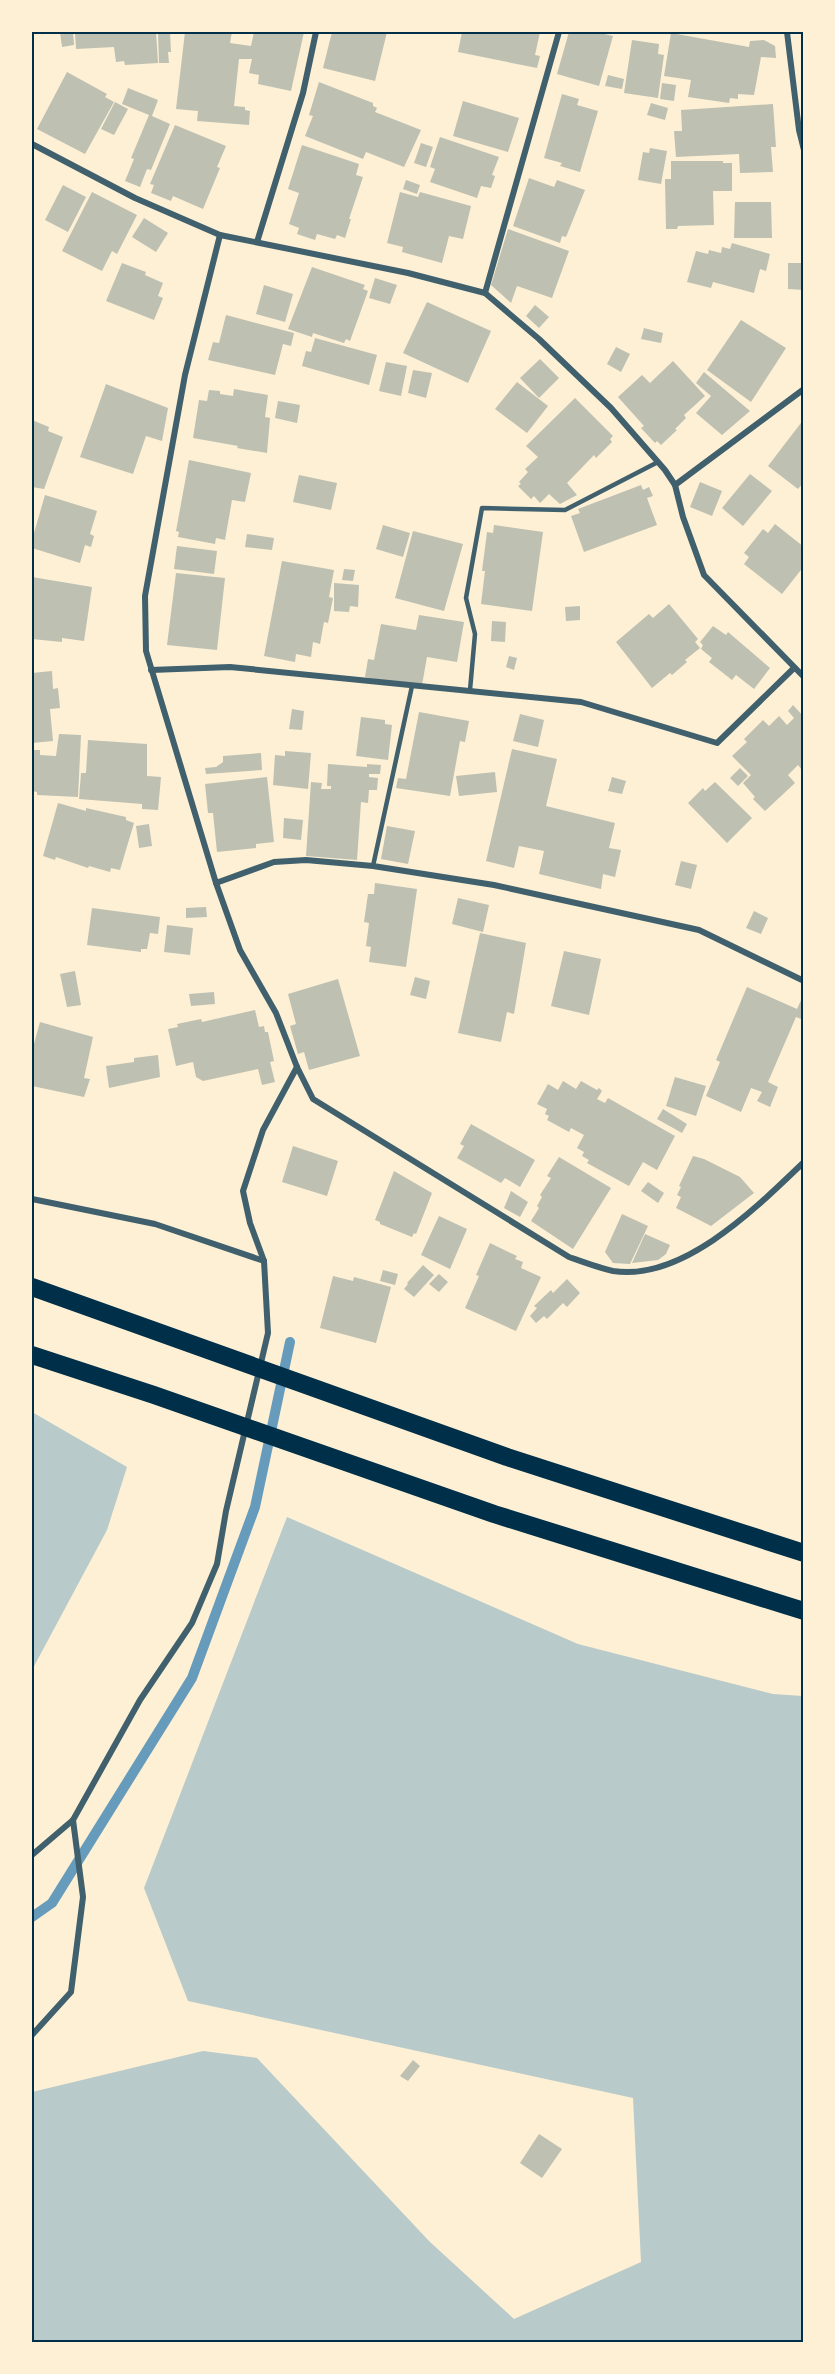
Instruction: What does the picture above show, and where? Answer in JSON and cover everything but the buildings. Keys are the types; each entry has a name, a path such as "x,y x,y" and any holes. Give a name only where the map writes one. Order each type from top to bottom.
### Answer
{"highway":[{"path":"32,1287 507,1457 804,1553"},
{"path":"32,1355 154,1395 494,1514 804,1611"}],"street":[{"path":"257,242 303,93 316,32"},
{"path":"485,293 559,32"},
{"path":"787,32 799,130 804,150"},
{"path":"32,144 135,198 220,235 408,273 485,293 539,339 611,408 658,462 675,485 683,517 704,575 804,677"},
{"path":"220,235 186,375 145,596 146,651 216,883 240,950 276,1013 297,1067 313,1099 569,1257 614,1271 656,1270 707,1245 757,1208 804,1162"},
{"path":"675,485 804,389"},
{"path":"152,670 230,668 581,702 717,743 794,668"},
{"path":"216,883 274,862 306,860 373,866 494,885 699,930 804,981"},
{"path":"32,1855 73,1820 140,1700 192,1623 217,1564 226,1511 268,1334 264,1261 250,1223 243,1191 263,1130 297,1067"},
{"path":"32,1199 155,1224 264,1261"},
{"path":"32,2034 71,1992 82,1897 73,1820"}],"lane":[{"path":"470,690 475,634 466,598 482,508 564,510 658,462"},
{"path":"373,866 412,686"}],"shaded area":[{"path":"32,1412 127,1467 107,1530 32,1670"},
{"path":"287,1517 578,1644 773,1694 803,1696 803,2342 32,2342 32,2092 203,2051 257,2058 429,2241 514,2319 641,2262 633,2098 188,2001 144,1888"}],"waterway":[{"path":"32,1917 52,1903 192,1678 255,1507 290,1342"}]}
